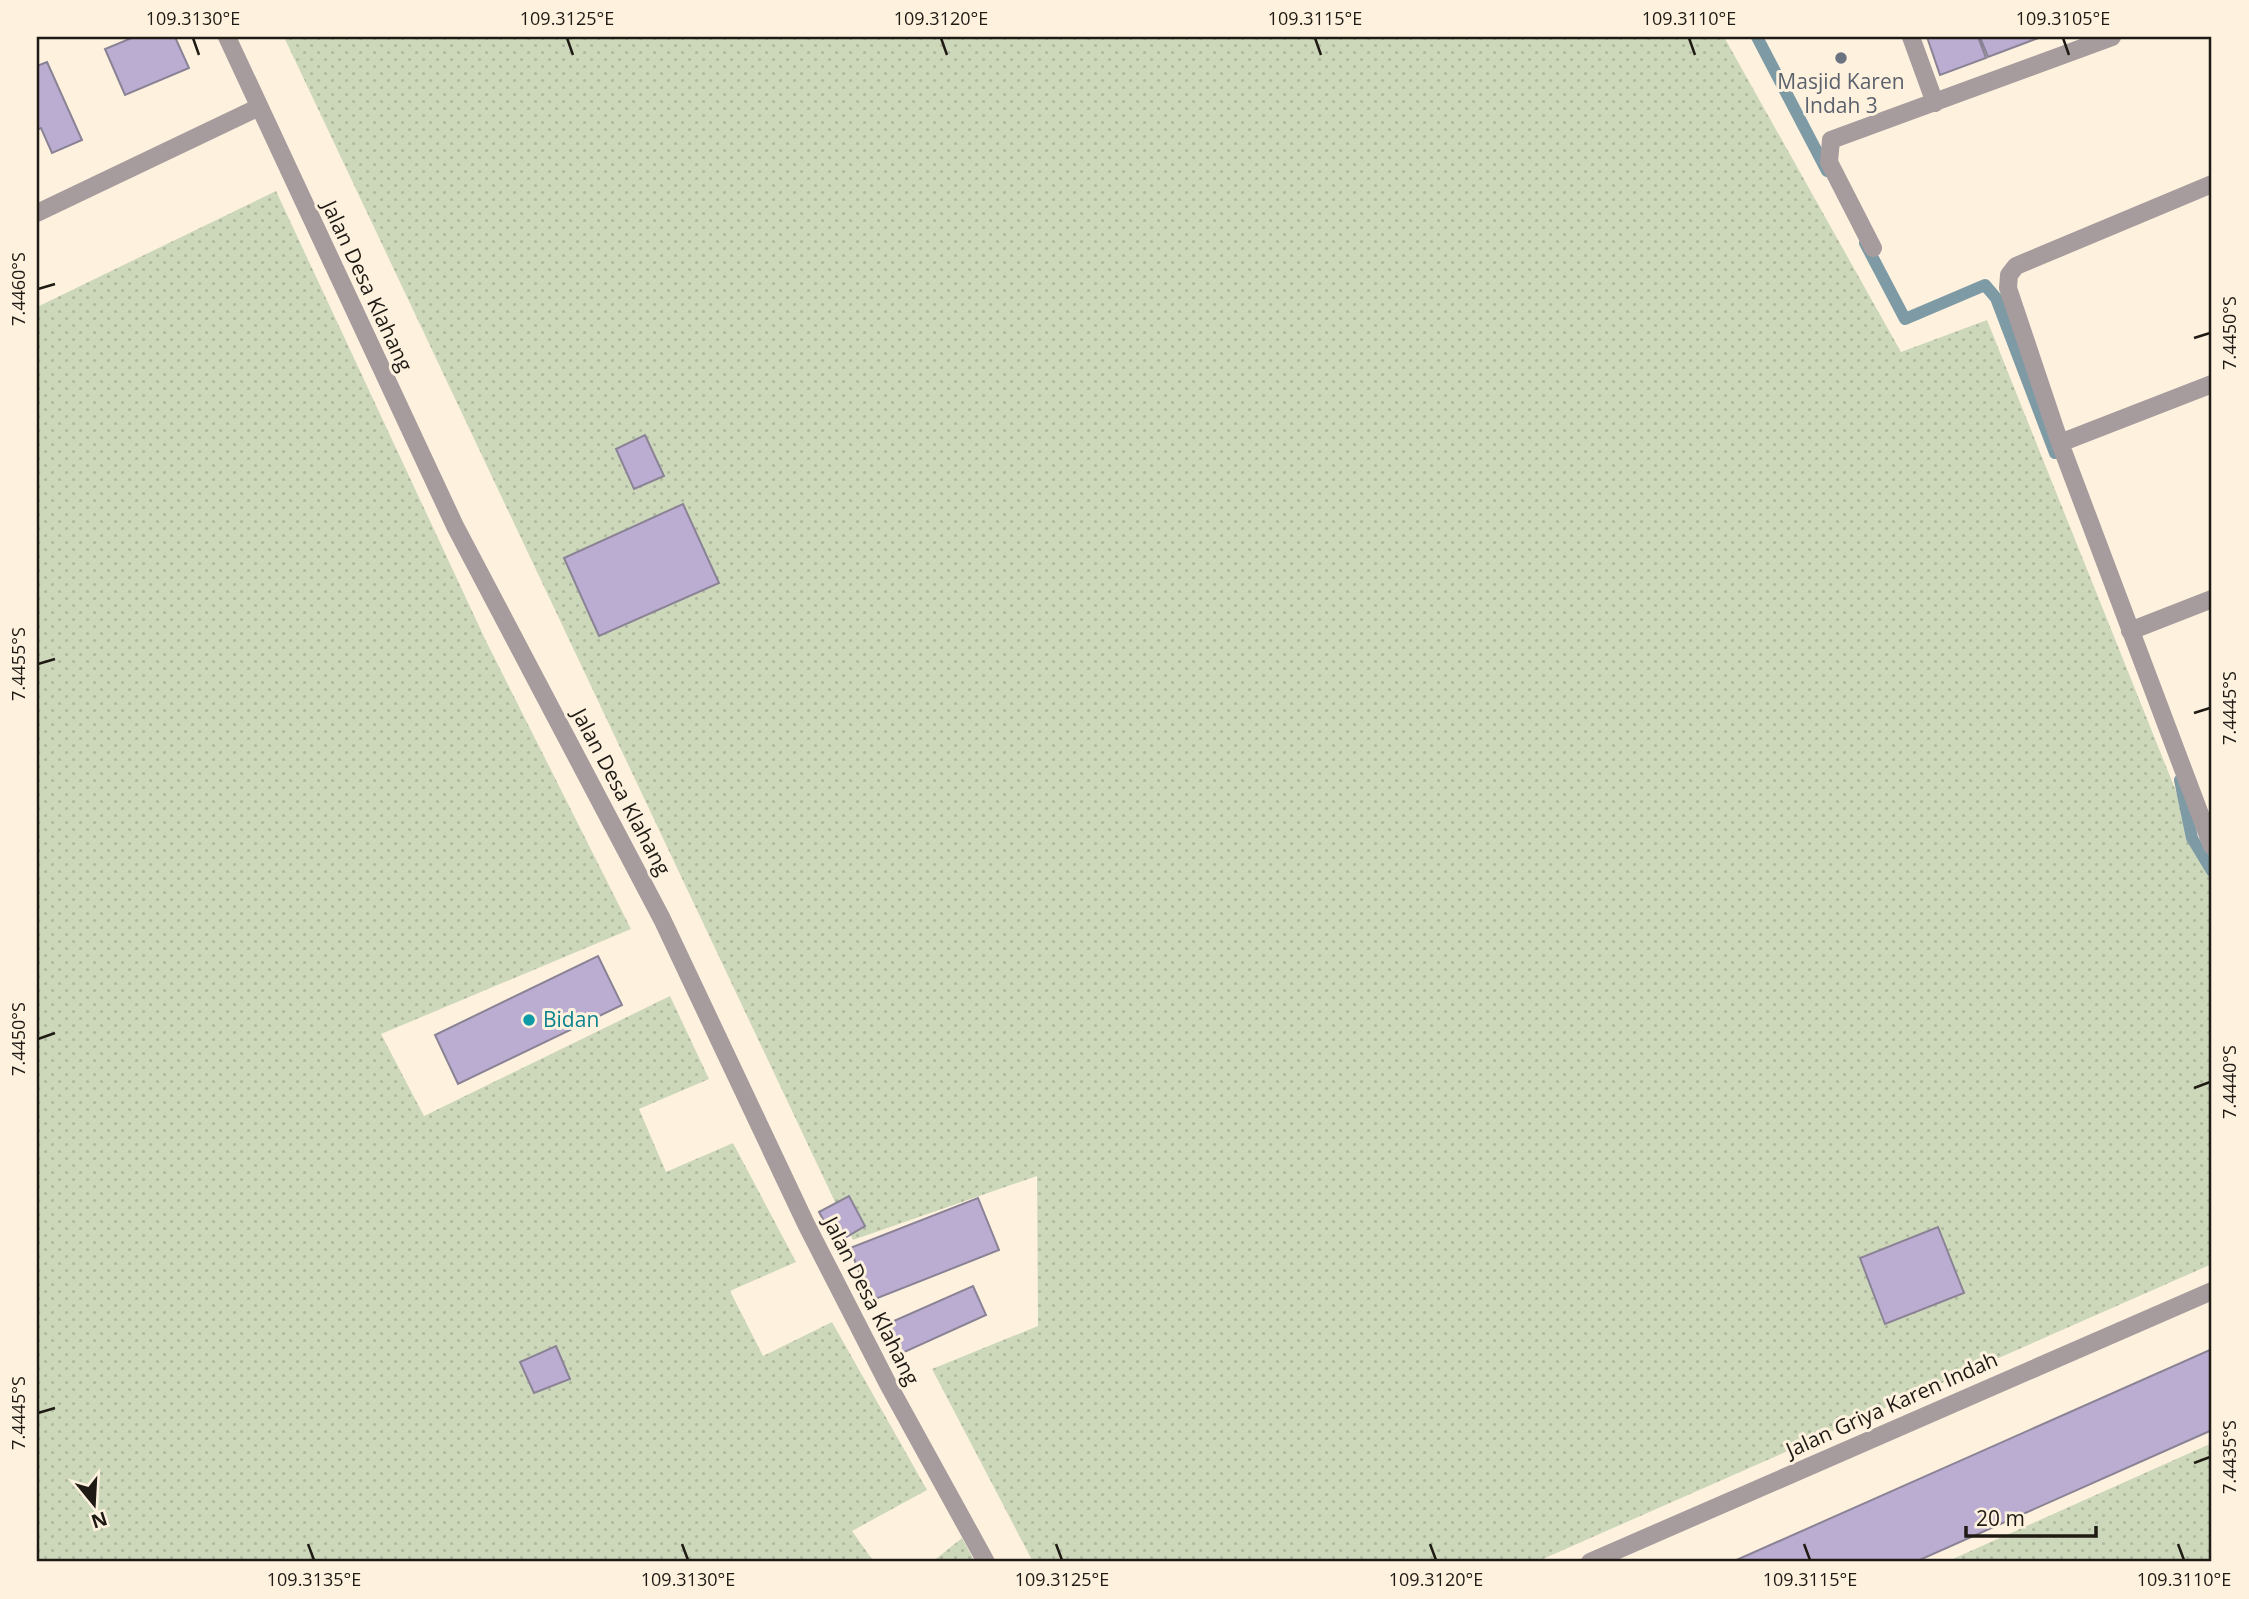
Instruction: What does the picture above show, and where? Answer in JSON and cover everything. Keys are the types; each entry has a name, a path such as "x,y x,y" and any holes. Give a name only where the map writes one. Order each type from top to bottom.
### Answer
{"street":[{"name":"Jalan Desa Klahang","path":"227,37 455,526 662,919 806,1224 888,1384 986,1562"},
{"path":"1911,37 1935,103"},
{"path":"1872,248 1829,162 1831,140 1840,134 1935,103 2112,37"},
{"path":"37,213 259,107"},
{"path":"2212,184 2016,267 2009,275 2009,298 2060,443 2130,631 2205,813 2212,846"},
{"path":"2060,443 2212,384"},
{"path":"2130,631 2212,599"},
{"name":"Jalan Griya Karen Indah","path":"1590,1562 2212,1291"}],"green space":[{"path":"284,37 1724,37 1901,352 1987,320 2212,881 2212,1264 1536,1562 1033,1562 932,1369 1038,1326 1037,1176 853,1240"},
{"path":"276,191 486,641 631,929 381,1034 424,1116 670,996 709,1079 639,1109 666,1172 733,1143 796,1262 730,1291 763,1356 832,1322 927,1490 852,1531 874,1562 37,1562 37,307"},
{"path":"2212,1443 2212,1562 1946,1562"},
{"path":"962,1538 975,1562 932,1562"}],"building":[{"path":"134,37 175,37 189,68 125,95 105,49"},
{"path":"1927,37 1978,37 1986,58 1940,75"},
{"path":"1980,37 2041,37 1988,57"},
{"path":"47,62 82,140 52,153 41,128 37,130 37,66"},
{"path":"645,435 664,476 634,489 616,449"},
{"path":"683,504 719,583 599,636 564,558"},
{"name":"Bidan","path":"598,956 622,1005 458,1084 435,1035"},
{"path":"849,1196 865,1226 836,1243 819,1212"},
{"path":"978,1198 999,1250 870,1301 850,1248"},
{"path":"1938,1227 1964,1293 1885,1324 1860,1258"},
{"path":"973,1286 986,1315 900,1354 887,1324"},
{"path":"556,1346 570,1379 534,1393 520,1362"},
{"path":"2212,1349 2212,1430 1915,1562 1732,1562"}],"waterway":[{"path":"1757,37 1827,171"},
{"path":"1865,243 1905,319 1985,285 1996,298 2055,453"},
{"path":"2180,780 2192,838 2212,871"}],"place":[{"name":"Masjid Karen Indah 3","path":"1841,58"},
{"name":"Bidan","path":"529,1020"}]}
